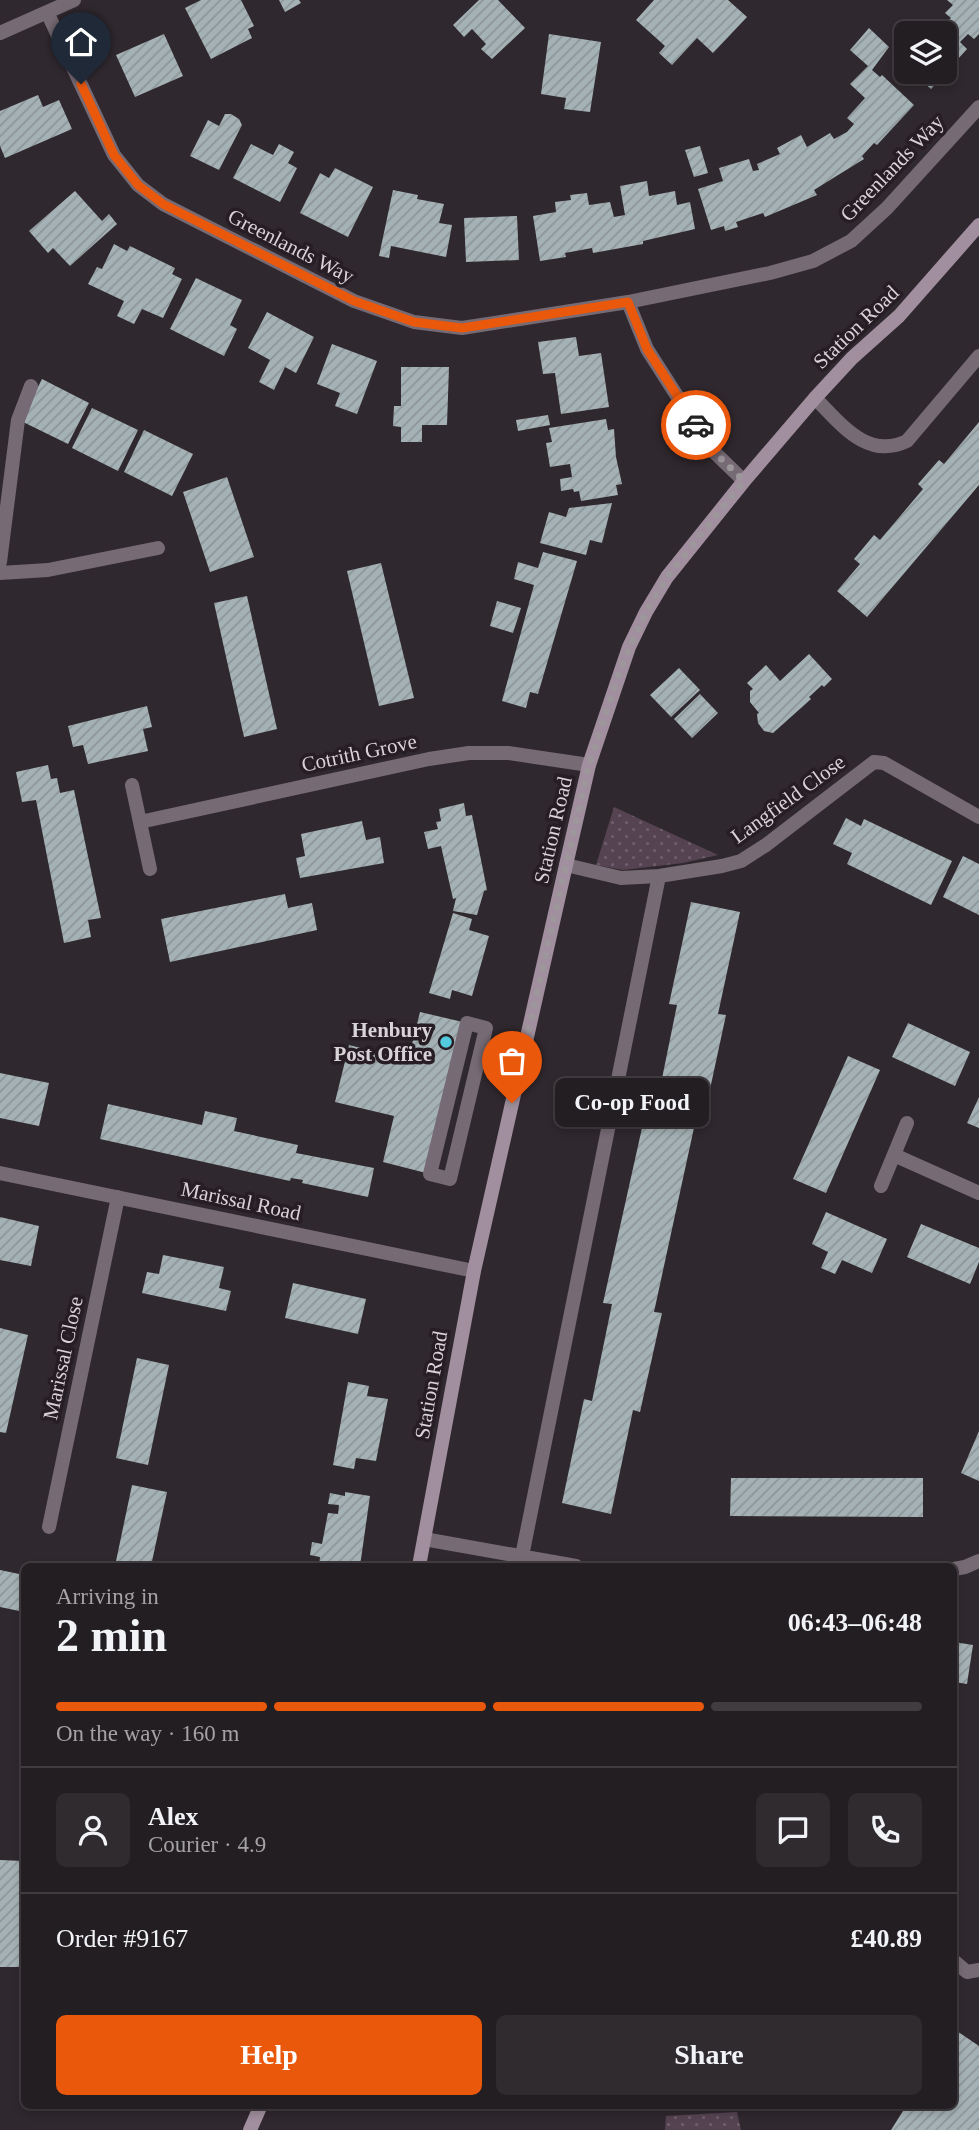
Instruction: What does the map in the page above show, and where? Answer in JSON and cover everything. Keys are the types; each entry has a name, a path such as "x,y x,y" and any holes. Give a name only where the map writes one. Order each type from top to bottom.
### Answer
{"main road":[{"name":"Station Road","path":"420,1563 474,1271 589,765 619,672 646,612 667,577 744,481 815,398 852,358 899,316 979,226"},
{"path":"250,2130 259,2109"}],"street":[{"path":"0,33 74,0"},
{"name":"Greenlands Way","path":"47,12 114,155 138,185 163,204 354,301 414,322 462,328 628,302 770,273 813,261 851,241 887,208 979,107"},
{"path":"628,302 647,349 711,449 744,481"},
{"path":"815,398 856,438 881,447 895,447 907,441 979,356"},
{"path":"0,562 18,420 31,386"},
{"path":"0,573 47,570 159,548"},
{"name":"Cotrith Grove","path":"140,822 429,759 469,753 508,753 589,765"},
{"name":"Langfield Close","path":"566,865 621,878 659,876 722,866 741,860 765,845 874,762 884,763 979,817"},
{"path":"132,785 150,869"},
{"path":"522,1556 659,876"},
{"path":"467,1023 486,1028 450,1179 430,1174 467,1023"},
{"path":"881,1186 907,1123"},
{"path":"894,1155 979,1193"},
{"name":"Marissal Road","path":"0,1173 474,1271"},
{"name":"Marissal Close","path":"49,1527 118,1197"},
{"path":"424,1539 560,1563"},
{"path":"957,1568 979,1561"},
{"path":"957,1964 967,1972 979,1970"}],"shaded area":[{"path":"614,807 718,855 683,863 623,870 596,865"},
{"path":"737,2112 741,2130 665,2130 666,2116"}],"building":[{"path":"201,0 241,0 254,26 248,29 252,38 211,59 185,8"},
{"path":"279,0 299,0 301,3 285,12"},
{"path":"479,0 498,0 525,28 492,59 481,49 486,44 472,29 464,37 453,25"},
{"path":"654,0 728,0 747,17 713,53 697,38 672,65 659,53 665,46 636,20"},
{"path":"947,0 979,0 979,34 974,39 968,34 960,42 967,49 957,60 957,21 947,21 951,18 945,13 953,5"},
{"path":"869,28 889,47 872,70 880,77 882,75 914,105 877,145 874,143 862,156 864,159 814,190 817,195 765,217 763,213 736,222 738,227 725,231 724,226 711,230 698,189 723,181 719,168 749,159 753,171 759,170 757,164 780,154 777,148 801,135 807,147 830,133 834,139 847,132 854,124 847,118 865,98 850,84 868,66 850,50"},
{"path":"164,34 183,76 135,97 116,55"},
{"path":"549,34 601,42 590,112 564,109 566,98 541,94"},
{"path":"38,95 43,107 59,100 72,129 5,158 0,146 0,111"},
{"path":"225,114 239,119 242,125 219,170 190,156 208,120 219,126"},
{"path":"251,144 273,155 279,144 294,152 288,163 297,168 280,202 233,178"},
{"path":"700,146 708,173 694,177 685,150"},
{"path":"335,168 373,187 348,237 300,213 320,173 329,178"},
{"path":"647,181 649,196 675,191 677,205 690,202 695,229 643,241 643,244 593,253 592,248 565,253 566,257 540,261 533,216 556,212 555,202 571,200 570,195 587,193 589,205 610,202 614,217 625,215 620,186"},
{"path":"393,190 418,195 417,199 444,204 439,223 452,225 446,257 391,246 389,258 379,256"},
{"path":"75,191 102,221 109,214 117,224 70,266 53,248 48,253 29,231"},
{"path":"517,216 519,260 466,262 464,218"},
{"path":"114,244 127,251 130,246 175,268 172,274 182,279 163,318 142,309 134,324 117,316 124,301 88,284 97,267 102,269"},
{"path":"196,278 242,300 230,325 237,329 224,356 170,329"},
{"path":"267,312 314,337 296,373 285,367 274,390 259,382 270,360 248,348"},
{"path":"576,337 579,356 601,353 609,407 561,414 555,373 543,374 538,342"},
{"path":"332,344 377,361 357,414 335,406 340,393 317,384"},
{"path":"401,367 449,367 447,425 422,425 422,442 401,442 401,427 393,426 394,406 401,406"},
{"path":"42,379 89,403 68,444 21,421"},
{"path":"92,408 138,430 118,471 72,448"},
{"path":"548,415 550,425 518,431 516,420"},
{"path":"606,419 608,430 614,429 622,484 616,485 618,495 581,501 579,491 561,491 560,479 572,477 570,464 550,467 546,443 552,442 549,428"},
{"path":"979,422 979,485 867,617 837,591 860,564 854,559 874,535 880,540 923,489 918,484 939,460 944,464"},
{"path":"144,430 193,454 172,496 124,472"},
{"path":"227,477 254,557 210,572 183,492"},
{"path":"612,503 602,543 590,540 586,555 540,543 549,512 566,517 569,508"},
{"path":"543,552 577,561 538,694 530,692 526,708 502,701 534,585 514,579 518,562 538,568"},
{"path":"381,563 414,698 379,706 347,571"},
{"path":"247,596 277,729 244,737 214,603"},
{"path":"497,601 521,608 513,633 490,626"},
{"path":"809,654 832,679 824,687 822,685 809,697 811,699 773,733 764,731 758,723 759,713 750,702 750,691 753,689 747,683 766,665 780,681"},
{"path":"679,668 700,690 671,717 650,695"},
{"path":"700,694 718,713 692,738 674,719"},
{"path":"147,706 152,727 143,729 148,751 88,764 83,745 73,747 68,726"},
{"path":"48,765 51,779 57,778 60,793 74,790 101,918 88,920 91,937 64,943 36,800 22,802 16,772"},
{"path":"464,803 466,816 472,815 487,890 484,891 477,915 453,911 456,898 453,899 441,846 428,849 424,832 438,829 436,822 441,821 439,809"},
{"path":"846,818 861,826 864,819 952,861 931,905 847,864 852,853 833,844"},
{"path":"362,821 366,840 380,837 384,863 300,878 296,858 305,856 301,834"},
{"path":"963,856 979,864 979,915 943,897"},
{"path":"285,894 288,908 312,903 317,930 170,962 161,919"},
{"path":"691,902 740,912 718,1014 726,1015 704,1117 697,1114 654,1312 662,1313 640,1412 633,1410 611,1514 562,1503 584,1399 592,1401 612,1304 603,1303 648,1101 657,1103 677,1005 669,1004"},
{"path":"453,913 472,919 469,930 489,936 472,996 452,990 450,999 429,993"},
{"path":"420,1012 467,1023 430,1174 383,1162 394,1116 335,1102 349,1045 408,1060"},
{"path":"908,1023 970,1052 955,1086 892,1057"},
{"path":"848,1056 880,1070 826,1193 793,1179"},
{"path":"0,1073 49,1083 39,1126 0,1118"},
{"path":"979,1097 979,1128 967,1123"},
{"path":"108,1104 202,1125 205,1111 237,1118 234,1131 298,1145 296,1153 374,1168 368,1197 302,1183 303,1180 291,1178 290,1181 100,1139"},
{"path":"826,1212 887,1239 872,1273 842,1260 835,1274 821,1268 828,1252 812,1244"},
{"path":"0,1217 39,1226 31,1266 0,1260"},
{"path":"921,1224 979,1248 979,1262 970,1284 907,1257"},
{"path":"163,1255 224,1267 219,1288 231,1291 226,1311 142,1293 147,1272 159,1274"},
{"path":"293,1283 366,1299 358,1334 285,1318"},
{"path":"0,1328 28,1335 6,1433 0,1432"},
{"path":"137,1358 169,1365 148,1465 116,1458"},
{"path":"348,1382 369,1386 367,1396 388,1399 376,1461 356,1458 354,1469 333,1465"},
{"path":"979,1431 979,1481 961,1473"},
{"path":"731,1478 923,1478 923,1517 730,1516"},
{"path":"132,1485 167,1492 152,1563 116,1563"},
{"path":"345,1492 370,1496 360,1563 319,1563 320,1557 310,1555 312,1542 322,1544 328,1513 338,1514 339,1505 328,1504 330,1493 345,1496"},
{"path":"0,1570 21,1574 21,1611 0,1607"},
{"path":"957,1642 973,1645 967,1684 957,1682"},
{"path":"0,1860 21,1861 21,1967 0,1967"},
{"path":"957,2031 979,2046 979,2130 891,2130 903,2111 900,2109 957,2109"}],"way so far":[{"path":"512,1103 589,765 619,672 646,612 667,577 744,481 711,449 696,425"}],"place":[{"name":"Henbury Post Office","path":"446,1042"},
{"name":"Co-op Food","path":"512,1103"}],"route":[{"path":"81,84 114,155 138,185 163,204 354,301 414,322 462,328 628,302 647,349 696,425"}]}
